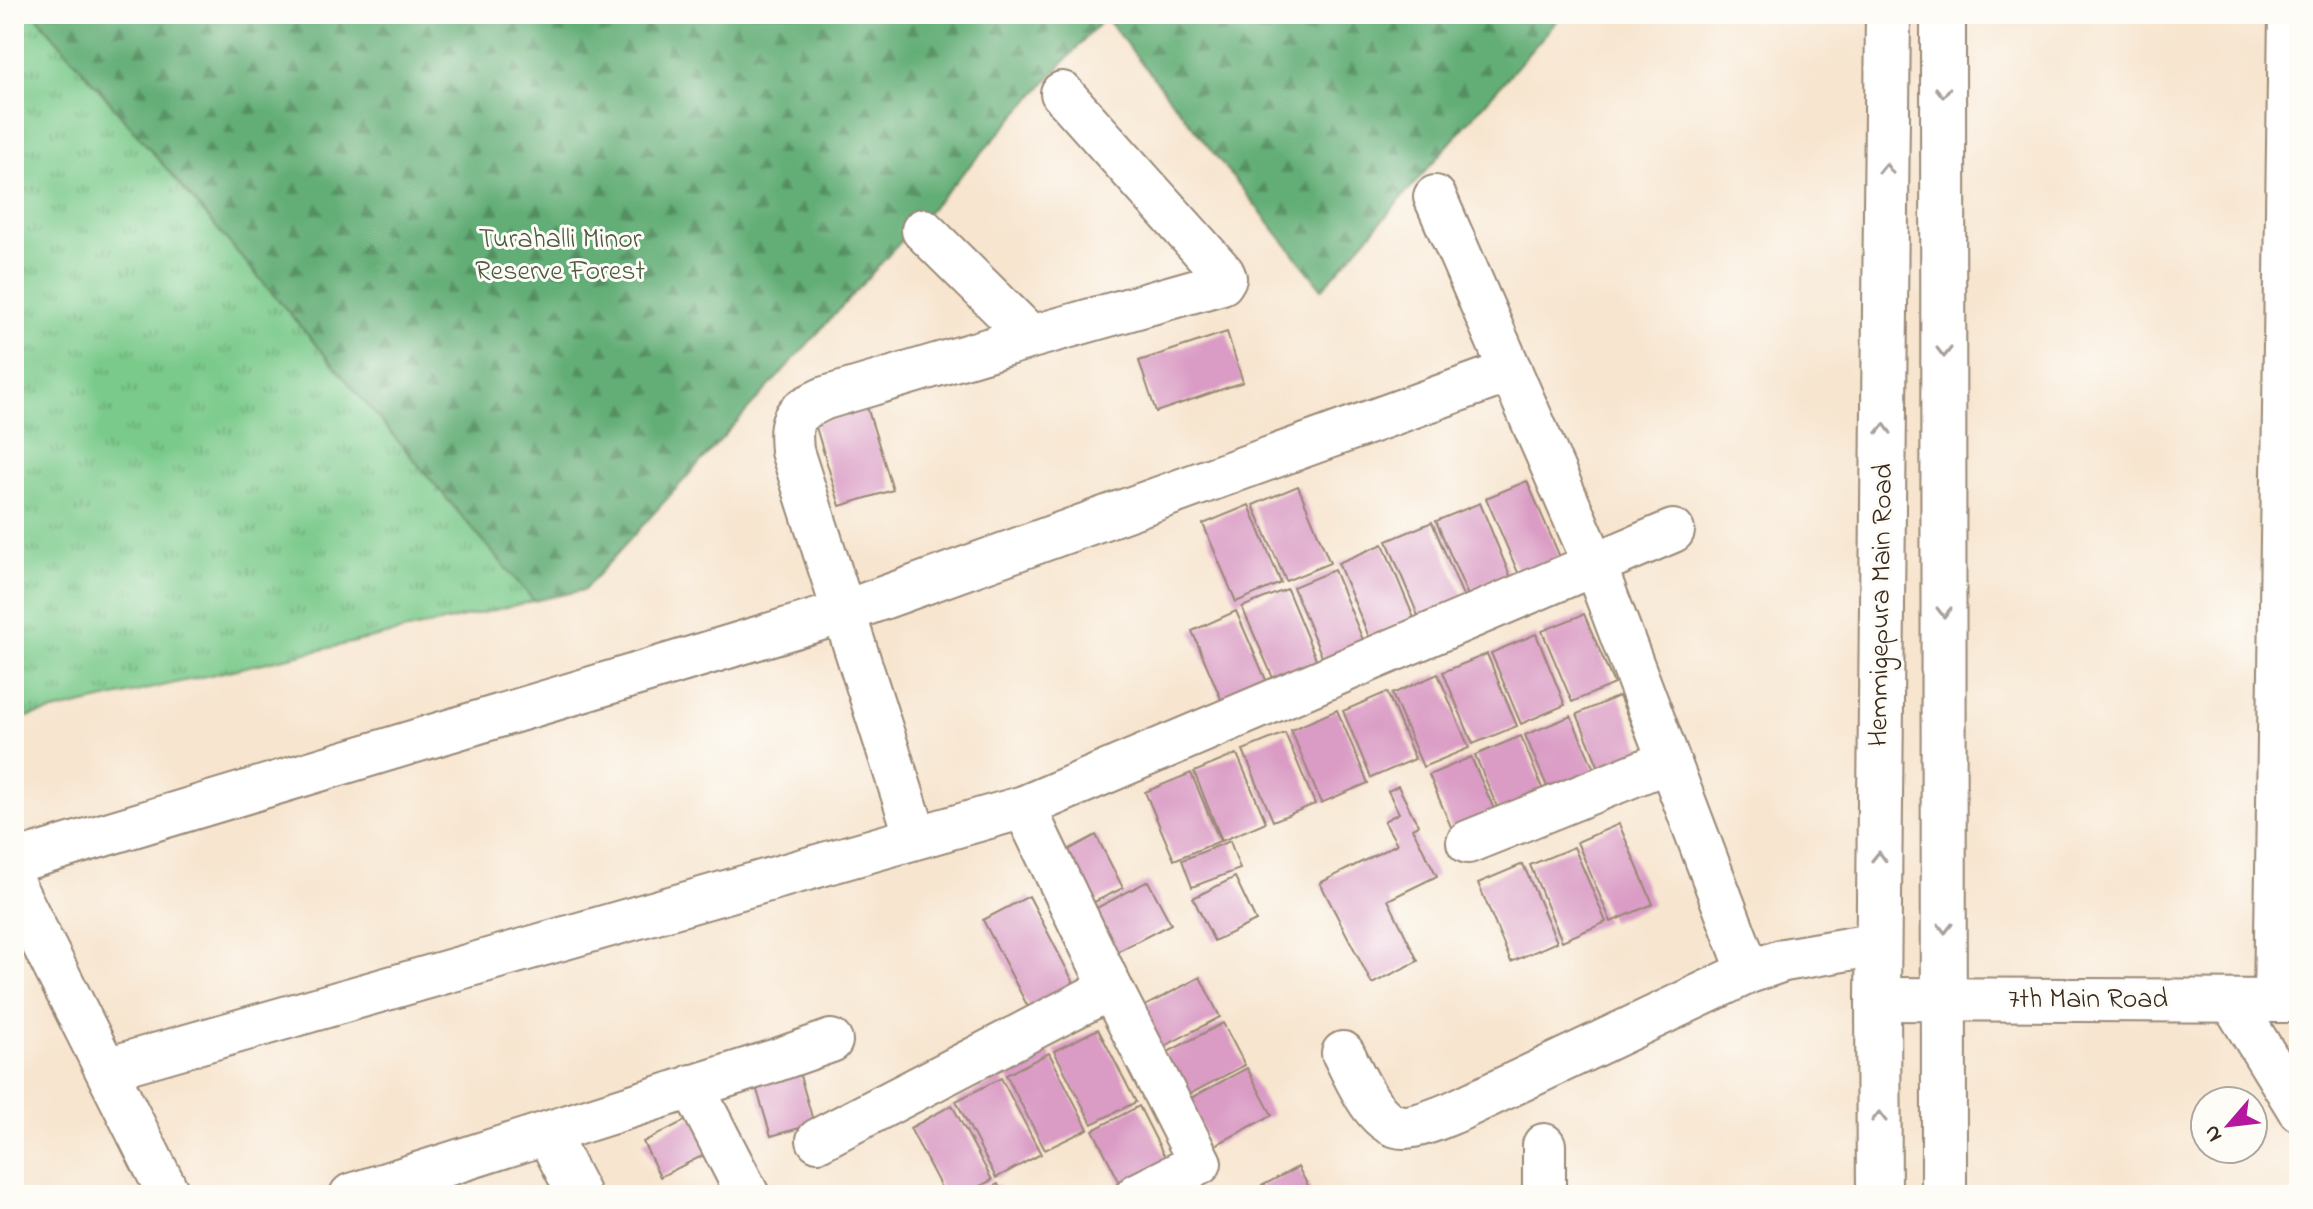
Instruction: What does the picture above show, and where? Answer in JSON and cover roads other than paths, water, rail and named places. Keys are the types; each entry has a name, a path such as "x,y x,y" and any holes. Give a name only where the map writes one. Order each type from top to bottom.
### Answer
{"main road":[{"name":"Hemmigepura Main Road","path":"1879,1195 1878,944 1888,14"},
{"path":"1943,14 1944,1195"}],"street":[{"path":"2287,1001 2290,14"},
{"path":"916,837 792,451 790,426 801,410 825,398 1219,285 1225,278 1062,93"},
{"path":"1435,197 1594,563 1749,972"},
{"path":"923,230 1031,337"},
{"path":"14,862 844,612 1511,371"},
{"path":"106,1069 1024,807 1673,531"},
{"path":"1468,842 1669,761"},
{"path":"1024,807 1208,1179 1137,1195"},
{"path":"14,886 169,1195"},
{"path":"1343,1053 1372,1106 1386,1122 1403,1127 1427,1123 1749,972 1784,960 1878,944"},
{"path":"818,1140 1111,988"},
{"name":"7th Main Road","path":"1878,999 2287,1001"},
{"path":"2232,1001 2299,1110"},
{"path":"376,1191 831,1041"},
{"path":"692,1086 748,1195"},
{"path":"547,1133 579,1195"},
{"path":"1544,1145 1544,1195"}],"park label":[{"name":"Turahalli Minor Reserve Forest","path":"560,256"}]}
